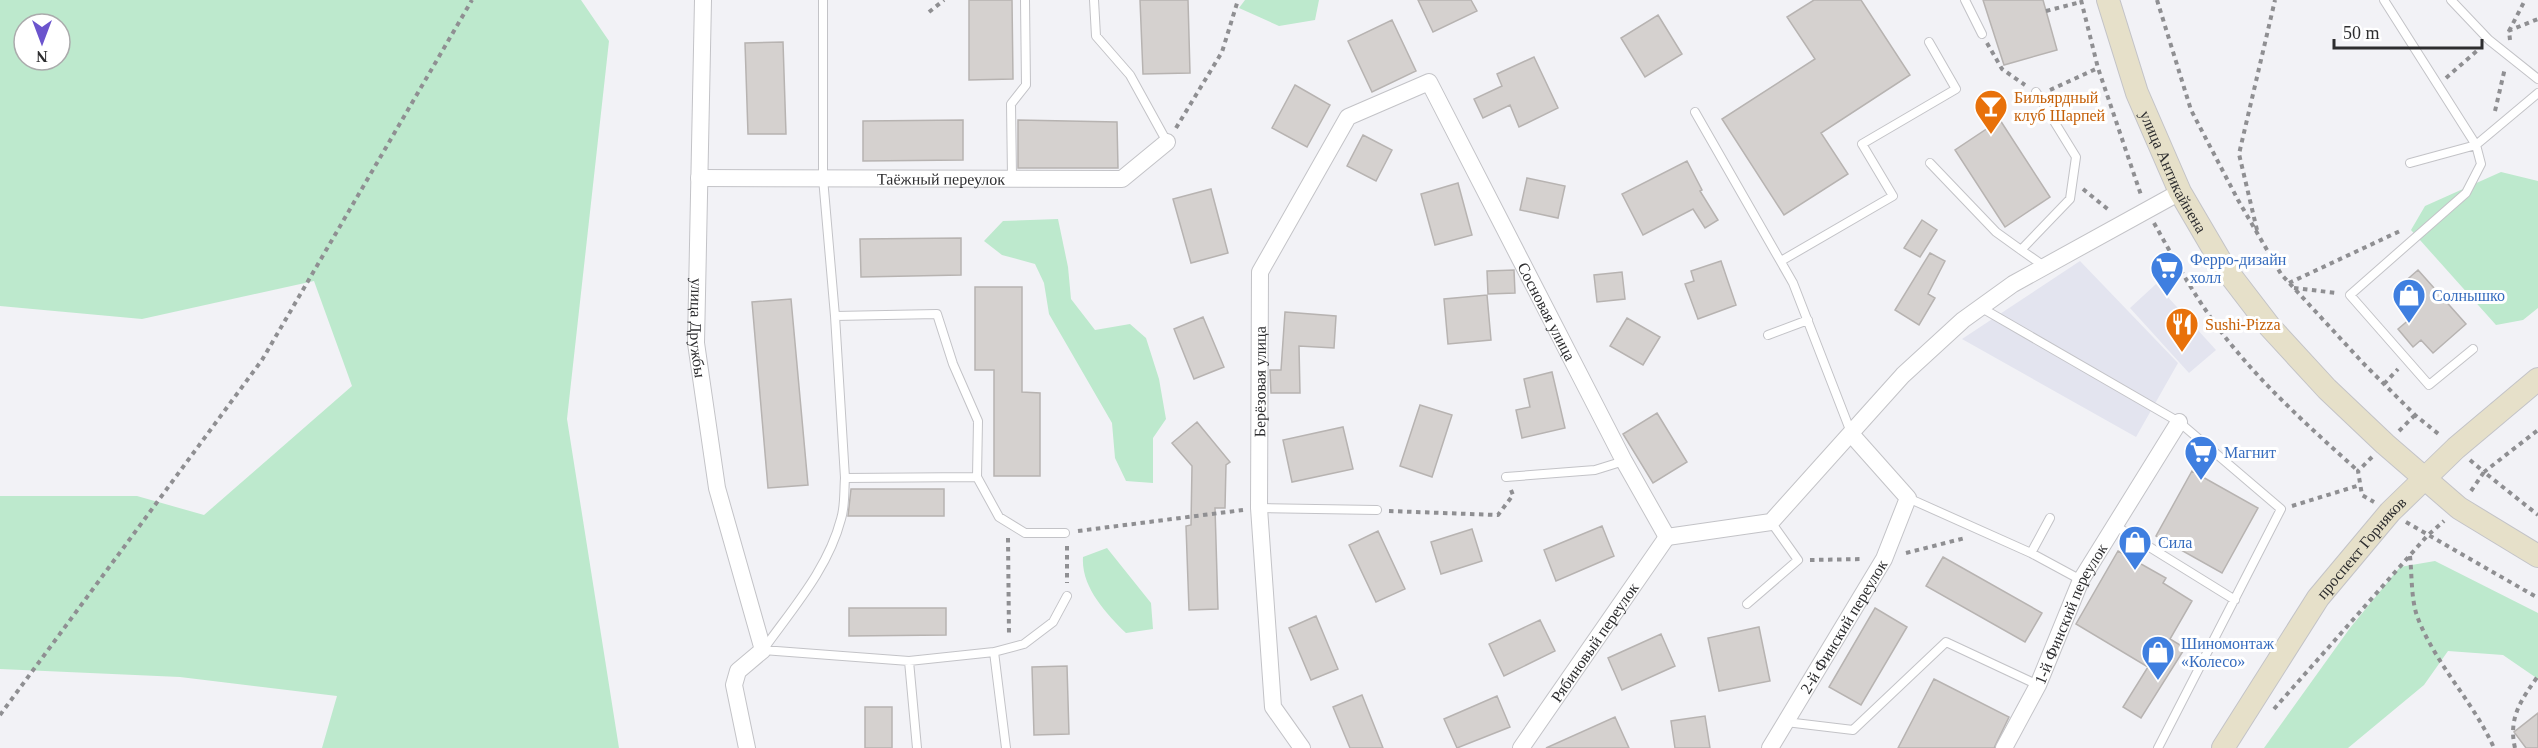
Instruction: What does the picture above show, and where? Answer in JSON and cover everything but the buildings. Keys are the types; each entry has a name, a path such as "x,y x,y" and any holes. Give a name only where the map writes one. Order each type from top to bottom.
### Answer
{"main road":[{"name":"улица Антикайнена","path":"2108,0 2137,93 2180,192 2223,267 2270,327 2327,388 2385,444 2459,508 2538,556"},
{"name":"проспект Горняков","path":"2223,748 2318,598 2391,512 2456,447 2538,379"}],"street":[{"name":"улица Дружбы","path":"703,0 696,343 717,488 763,650"},
{"name":"Сосновая улица","path":"1430,82 1624,461 1667,537"},
{"name":"Берёзовая улица","path":"1302,748 1273,707 1259,508 1260,272 1348,117 1430,82"},
{"name":"Таёжный переулок","path":"699,178 1122,179 1167,142"},
{"path":"1667,537 1771,522 1852,435 1903,375 1979,307 2044,266 2180,192"},
{"name":"1-й Финский переулок","path":"2004,748 2038,685 2081,580 2179,422"},
{"path":"1852,435 1908,498"},
{"name":"2-й Финский переулок","path":"1770,748 1884,559 1908,498"},
{"name":"Рябиновый переулок","path":"1521,748 1667,537"},
{"path":"747,748 734,685 738,671 763,650"}],"lane":[{"path":"763,650 815,577 833,543 842,518 845,478 835,316 823,178 823,0"},
{"path":"1012,177 1011,104 1026,85 1025,0"},
{"path":"1094,0 1096,36 1130,75 1167,142"},
{"path":"1965,0 1982,34"},
{"path":"2384,0 2476,145 2481,164 2478,174 2466,193 2350,295 2429,385 2473,349"},
{"path":"2451,0 2489,40 2538,80"},
{"path":"1781,261 1893,196 1862,144 1956,89 1929,42"},
{"path":"2021,250 2070,198 2076,157 2036,92"},
{"path":"2410,163 2476,145 2538,93"},
{"path":"1695,112 1793,283 1852,435"},
{"path":"1930,164 1996,232 2044,266"},
{"path":"1979,307 2179,422 2281,509 2158,748"},
{"path":"835,316 937,314 953,364 978,421 977,477 999,517 1025,533 1065,533"},
{"path":"1768,335 1808,320"},
{"path":"1506,477 1595,470 1624,461"},
{"path":"845,478 977,477"},
{"path":"1908,498 2031,553 2081,580"},
{"path":"1259,508 1377,510"},
{"path":"2031,553 2050,518"},
{"path":"1747,604 1798,560 1771,522"},
{"path":"2114,525 2235,600"},
{"path":"763,650 909,661 993,652 1024,644 1053,622 1067,596"},
{"path":"1786,722 1853,730 1946,642 2038,685"},
{"path":"993,652 1006,748"},
{"path":"909,661 917,748"}],"path":[{"path":"0,715 262,360 472,0"},
{"path":"928,12 944,0"},
{"path":"1167,142 1222,52 1238,0"},
{"path":"2157,0 2191,110 2257,234 2281,274 2363,363"},
{"path":"2257,234 2239,154 2275,0"},
{"path":"2491,132 2508,55 2509,31 2525,0"},
{"path":"2046,11 2081,2"},
{"path":"2438,85 2489,40 2538,19"},
{"path":"1982,34 2001,69 2036,92"},
{"path":"2061,85 2098,68"},
{"path":"2099,202 2115,214"},
{"path":"2289,283 2424,220 2427,227"},
{"path":"2294,288 2350,295"},
{"path":"2384,384 2408,360"},
{"path":"2415,415 2358,471 2362,495 2427,536 2538,598"},
{"path":"1377,510 1498,515 1513,495 1506,477"},
{"path":"2281,509 2360,485"},
{"path":"1067,596 1065,533 1259,508"},
{"path":"1008,522 1009,648"},
{"path":"1798,560 1884,559 1986,533"},
{"path":"2270,714 2427,536"},
{"path":"2410,556 2416,614 2434,652 2470,703 2494,748"},
{"path":"2516,748 2511,730 2521,700 2538,676"}],"shaded area":[{"path":"2080,261 2178,363 2136,437 1962,339"},
{"path":"2156,284 2216,350 2189,373 2130,308"}],"green space":[{"path":"0,0 581,0 609,41 567,419 619,748 322,748 337,696 180,677 0,669 0,496 137,496 204,515 352,386 314,281 142,319 0,306"},
{"path":"1245,0 1319,0 1315,20 1279,26 1239,8"},
{"path":"2501,172 2538,181 2538,308 2523,320 2496,325 2411,230 2425,206"},
{"path":"1058,219 1068,267 1071,299 1095,330 1130,324 1146,338 1159,379 1166,419 1153,438 1153,483 1126,481 1115,458 1112,423 1049,314 1044,283 1035,264 1002,255 984,241 1003,221"},
{"path":"1107,548 1151,603 1153,629 1126,633 1103,608 1090,589 1083,568 1083,557"},
{"path":"2435,561 2538,613 2538,679 2503,655 2448,651 2424,685 2348,748 2264,748 2350,628 2400,567"}],"place":[{"name":"Бильярдный клуб Шарпей","path":"1991,135"},
{"name":"Ферро-дизайн холл","path":"2167,297"},
{"name":"Солнышко","path":"2409,324"},
{"name":"Sushi-Pizza","path":"2182,353"},
{"name":"Магнит","path":"2201,481"},
{"name":"Сила","path":"2135,571"},
{"name":"Шиномонтаж «Колесо»","path":"2158,681"}]}
